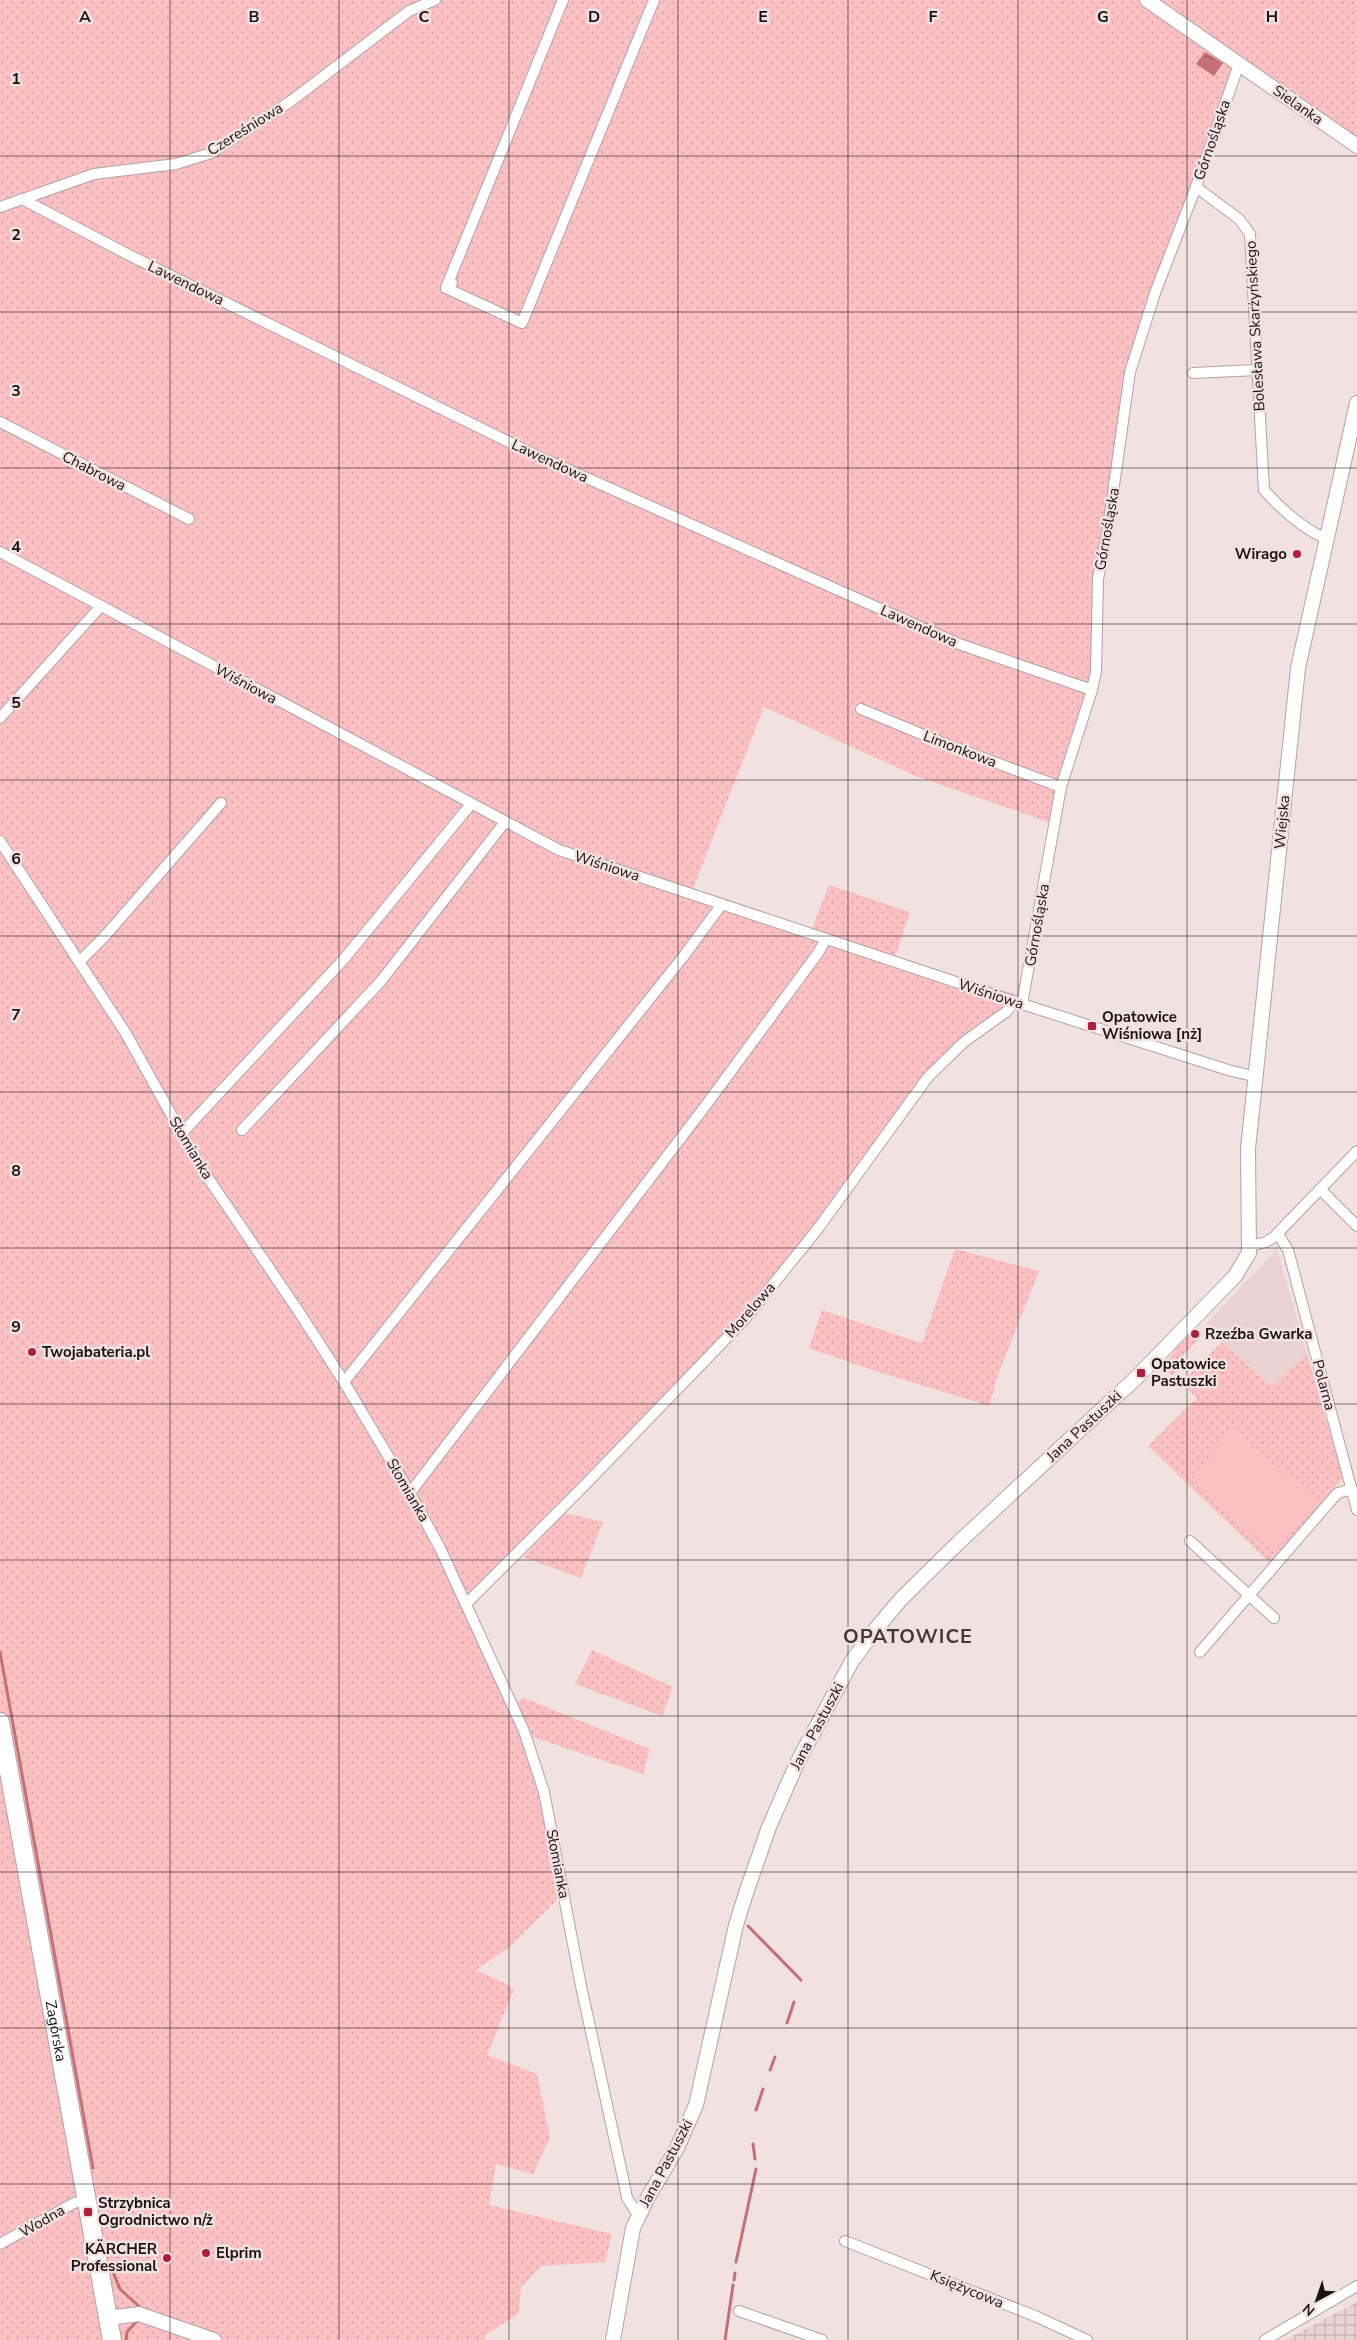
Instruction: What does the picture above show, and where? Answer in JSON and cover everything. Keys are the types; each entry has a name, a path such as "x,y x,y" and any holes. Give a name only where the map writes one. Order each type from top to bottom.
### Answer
{"highway":[{"name":"Zagórska","path":"0,1722 112,2340"}],"street":[{"name":"Czereśniowa","path":"0,207 94,174 176,164 211,153 291,101 409,11 435,0"},
{"path":"563,0 449,286 522,323 654,0"},
{"name":"Sielanka","path":"1147,0 1357,146"},
{"name":"Górnośląska","path":"1018,1003 1061,786 1092,690 1096,671 1098,579 1108,528 1130,372 1155,293 1196,187 1238,64"},
{"name":"Bolesława Skarżyńskiego","path":"1196,187 1239,219 1250,234 1264,490 1280,509 1313,533 1326,539"},
{"name":"Lawendowa","path":"22,198 138,259 533,454 959,644 1092,690"},
{"path":"1193,373 1258,370"},
{"name":"Wiejska","path":"1250,1246 1247,1177 1283,798 1298,668 1357,403"},
{"name":"Chabrowa","path":"0,422 189,519"},
{"name":"Wiśniowa","path":"0,552 559,850 1018,1003 1228,1070 1257,1077"},
{"path":"0,718 101,606"},
{"name":"Limonkowa","path":"861,709 943,743 1061,786"},
{"path":"80,961 104,937 221,803"},
{"path":"182,1133 344,959 471,804"},
{"path":"242,1130 381,982 505,822"},
{"name":"Słomianka","path":"0,842 126,1032 200,1166 344,1382 410,1493 440,1548 524,1731 535,1761 544,1792 581,1986 627,2198 638,2214"},
{"path":"344,1382 683,957 722,904"},
{"path":"410,1493 706,1106 818,953 826,939"},
{"name":"Morelowa","path":"466,1604 580,1490 745,1319 817,1230 928,1077 964,1042 1018,1003"},
{"path":"1250,1246 1266,1242 1278,1234 1357,1150"},
{"path":"1320,1189 1357,1226"},
{"name":"Polarna","path":"1278,1234 1288,1250 1357,1510"},
{"name":"Jana Pastuszki","path":"613,2340 630,2240 638,2214 677,2148 696,2105 736,1925 769,1827 798,1761 852,1662 875,1630 929,1570 1133,1381 1217,1296 1241,1268 1250,1246"},
{"path":"1200,1652 1334,1497 1338,1493 1352,1489"},
{"path":"1190,1541 1274,1618"},
{"name":"Wodna","path":"0,2244 74,2204 86,2200"},
{"name":"Księżycowa","path":"845,2241 1035,2316 1087,2340"},
{"path":"1265,2340 1357,2286"},
{"path":"738,2311 822,2340"},
{"path":"108,2318 139,2314 214,2340"}],"shaded area":[{"path":"0,0 1357,0 1357,140 1244,59 1139,352 1100,593 1098,654 1063,787 1057,825 918,777 764,707 692,891 826,938 1027,998 968,1038 933,1075 762,1302 468,1609 543,1782 564,1893 507,1949 476,1970 514,1989 487,2055 537,2074 550,2138 533,2174 496,2164 489,2205 612,2234 605,2262 541,2266 521,2288 519,2313 486,2335 485,2340 0,2340"},
{"path":"829,885 910,912 895,957 812,929"},
{"path":"955,1249 1039,1271 998,1375 989,1406 869,1369 809,1348 822,1310 922,1343"},
{"path":"1277,1249 1307,1354 1271,1387 1205,1325"},
{"path":"1196,1329 1200,1333 1200,1338 1176,1362 1175,1373 1171,1375 1163,1367 1176,1349"},
{"path":"1222,1342 1271,1387 1307,1354 1343,1478 1270,1563 1148,1446 1197,1398 1181,1383"},
{"path":"1233,1429 1318,1503 1274,1552 1190,1479"},
{"path":"565,1513 603,1522 581,1578 523,1557"},
{"path":"592,1650 673,1687 662,1716 575,1684"},
{"path":"524,1698 650,1749 643,1774 533,1737 516,1702"},
{"path":"1357,2302 1357,2340 1285,2340"}],"water":[{"path":"1205,52 1223,63 1214,76 1196,64"}],"waterway":[{"path":"0,1652 93,2168"},
{"path":"748,1926 801,1980"},
{"path":"787,2023 794,2002"},
{"path":"770,2070 775,2057"},
{"path":"756,2110 763,2089"},
{"path":"753,2144 755,2159"},
{"path":"736,2262 756,2169"},
{"path":"110,2265 120,2289 141,2308"},
{"path":"734,2280 735,2273"},
{"path":"725,2340 733,2285"},
{"path":"126,2340 127,2332 136,2322"}],"place":[{"name":"Wirago","path":"1297,554"},
{"name":"Opatowice Wiśniowa [nż]","path":"1092,1026"},
{"name":"Rzeźba Gwarka","path":"1195,1334"},
{"name":"Twojabateria.pl","path":"32,1352"},
{"name":"Opatowice Pastuszki","path":"1141,1373"},
{"name":"Strzybnica Ogrodnictwo n/ż","path":"88,2212"},
{"name":"Elprim","path":"206,2253"},
{"name":"KÄRCHER Professional","path":"167,2258"}],"district":[{"name":"OPATOWICE","path":"908,1636"}]}
